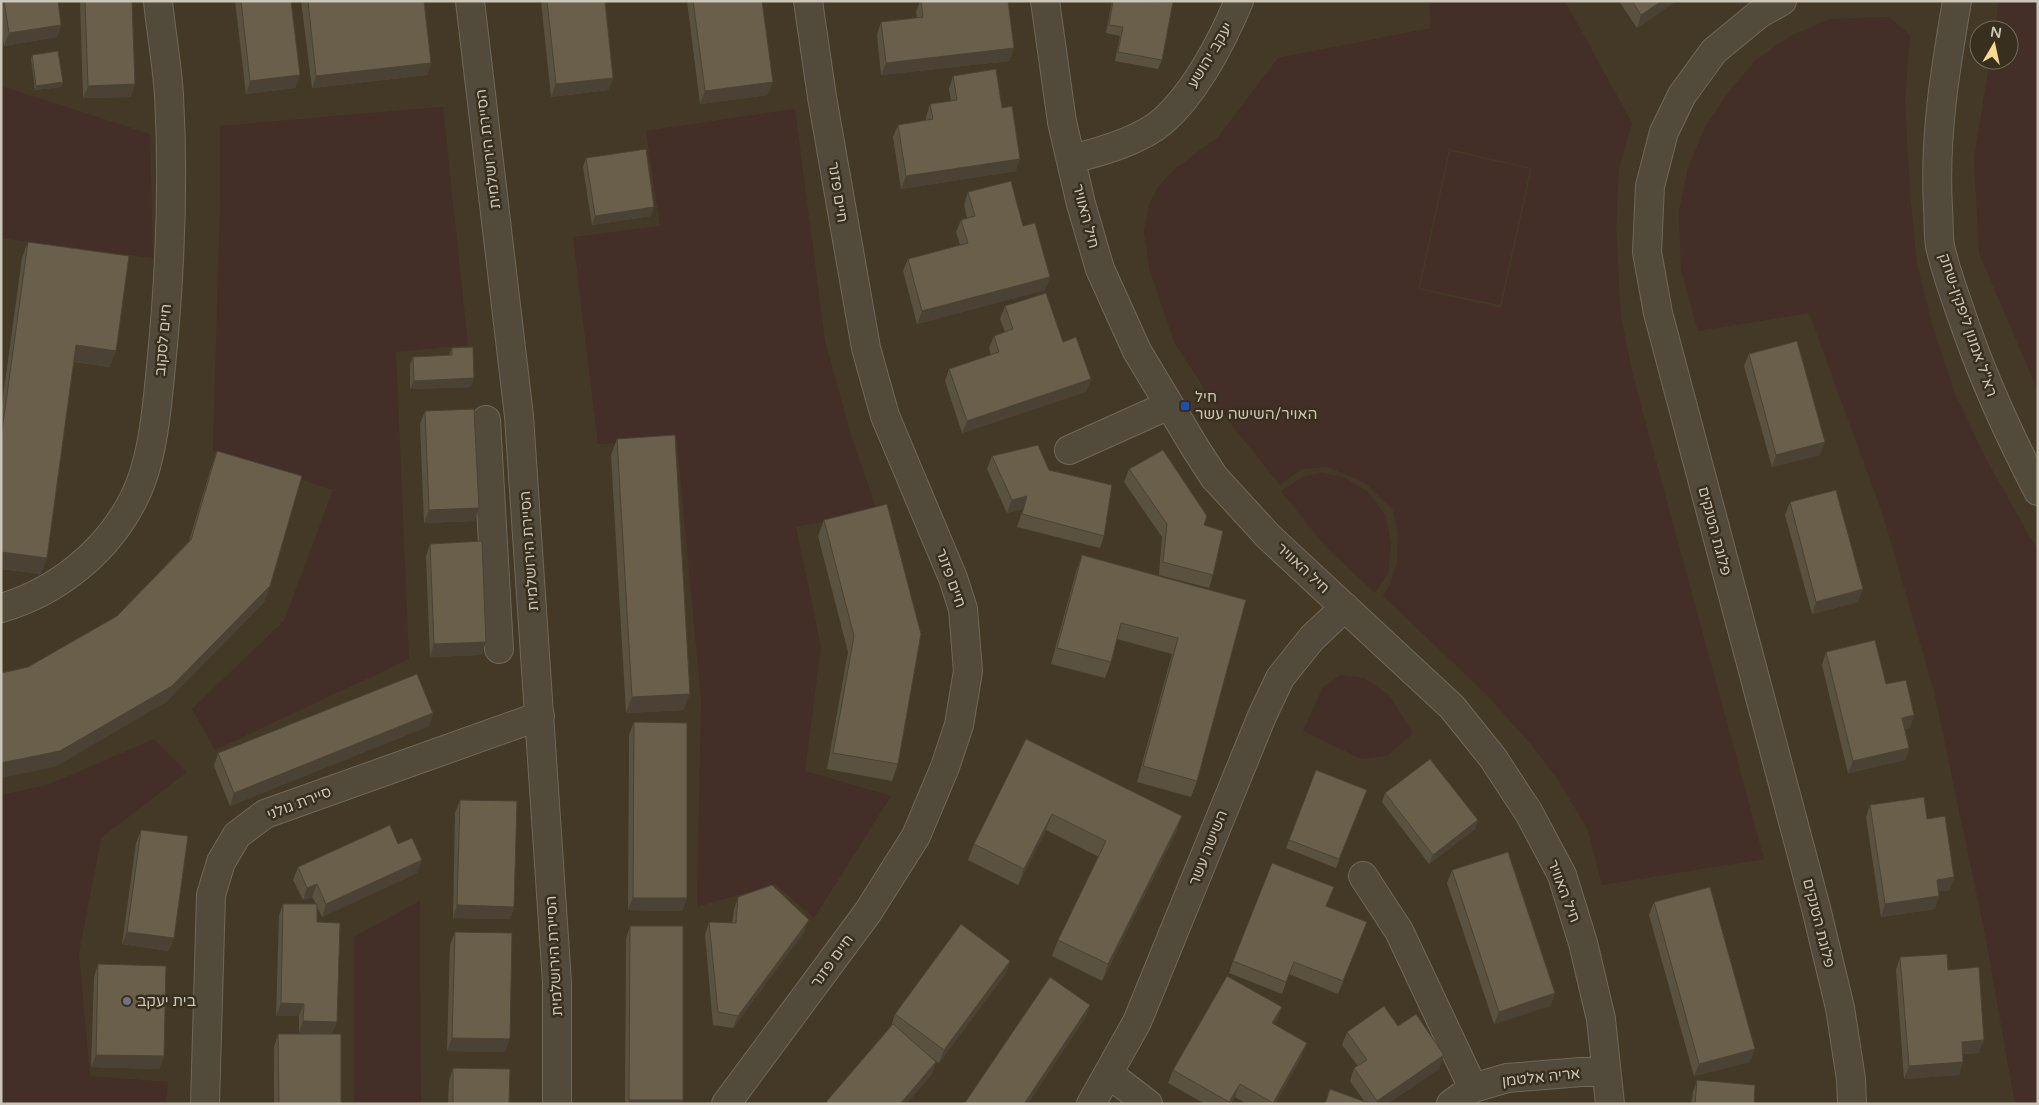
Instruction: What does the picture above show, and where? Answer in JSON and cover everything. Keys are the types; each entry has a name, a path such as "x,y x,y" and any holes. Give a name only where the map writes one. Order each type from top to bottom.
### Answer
{"street":[{"name":"חיים לסקוב","path":"1,608 24,602 62,580 94,553 115,529 134,498 149,454 158,398 166,313 170,225 169,94 158,1"},
{"name":"הסיירת הירושלמית","path":"470,1 519,416 557,984 557,1104"},
{"name":"חיים פזנר","path":"726,1104 868,912 916,836 945,767 959,725 968,671 963,609 954,578 885,416 866,348 825,116 808,1"},
{"name":"חיל האוויר","path":"1045,1 1062,122 1081,204 1100,269 1137,351 1214,476 1269,537 1452,707 1493,758 1529,813 1562,875 1583,942 1601,1019 1610,1104"},
{"name":"יעקב יהושע","path":"1071,159 1103,152 1140,135 1162,122 1195,84 1230,23 1239,1"},
{"name":"פלוגת הטנקים","path":"1782,1 1760,14 1714,51 1682,95 1664,132 1650,186 1647,252 1658,313 1818,917 1840,1008 1851,1078 1852,1104"},
{"name":"רא\"ל אמנון ליפקין-שחק","path":"1957,1 1947,58 1937,141 1940,245 1952,291 1982,374 2014,446 2038,491"},
{"path":"1069,450 1169,405"},
{"path":"486,420 499,649"},
{"path":"492,535 527,532"},
{"name":"השישה עשר","path":"1091,1104 1137,1022 1262,716 1280,678 1312,638 1345,607"},
{"name":"סיירת גולני","path":"205,1104 211,894 221,862 237,835 265,814 540,716"},
{"path":"1363,876 1399,931 1473,1088"},
{"name":"אריה אלטמן","path":"1452,1104 1473,1088 1507,1078 1606,1070"},
{"path":"1109,1074 1148,1104"}],"shaded area":[{"path":"1429,1 1565,1 1632,123 1619,168 1616,229 1621,316 1633,376 1764,859 1602,885 1588,830 1557,778 1529,742 1485,693 1383,596 1389,586 1397,563 1398,533 1393,510 1365,483 1328,467 1302,469 1280,485 1213,402 1174,342 1150,271 1144,232 1149,205 1158,187 1176,168 1218,137 1278,58 1431,28","holes":["1449,149 1532,168 1501,308 1418,289"]},
{"path":"1999,1 2038,1 2038,391 1979,253 1974,158 1988,70 2019,70 2019,20 1996,20"},
{"path":"1889,17 1910,35 1905,101 1910,192 1917,264 1933,328 1955,394 1988,463 2038,551 2038,1104 2015,1104 1985,934 1934,691 1883,515 1809,313 1698,331 1681,270 1679,212 1688,169 1705,127 1731,89 1756,60 1790,36 1831,19"},
{"path":"1,86 150,134 153,258 1,238"},
{"path":"443,107 468,345 396,352 409,659 215,750 192,709 284,621 333,490 213,450 220,201 220,126"},
{"path":"795,109 825,341 851,435 877,511 796,527 821,647 805,771 891,796 814,918 775,884 697,907 701,700 677,441 598,444 573,237 660,226 646,131"},
{"path":"1450,151 1530,169 1500,305 1420,288"},
{"path":"1321,473 1344,477 1368,492 1386,516 1391,544 1388,574 1375,593 1325,546 1281,491 1303,477"},
{"path":"1341,675 1364,678 1389,695 1413,733 1387,756 1362,759 1303,731 1323,687"},
{"path":"154,739 187,772 101,838 79,953 90,1076 168,1082 166,1104 1,1104 1,795 48,785"},
{"path":"420,901 421,1104 354,1104 354,937"}],"building":[{"path":"4,1 58,1 61,25 9,33"},
{"path":"85,1 132,1 135,84 88,86"},
{"path":"241,1 291,1 300,75 250,81"},
{"path":"308,1 424,1 431,63 316,76"},
{"path":"547,1 605,1 613,78 556,84"},
{"path":"693,1 762,1 773,82 705,91"},
{"path":"921,1 1008,1 1014,48 886,63 881,22 923,17"},
{"path":"1113,1 1173,2 1162,60 1118,52 1123,27 1109,25"},
{"path":"1632,1 1662,1 1641,15"},
{"path":"58,51 63,82 36,86 32,55"},
{"path":"996,69 1002,108 1012,106 1020,159 906,176 898,125 933,119 930,104 957,100 953,76"},
{"path":"646,149 654,207 595,216 586,158"},
{"path":"1011,181 1023,226 1035,223 1050,277 922,311 908,259 968,243 961,220 975,216 968,192"},
{"path":"28,242 129,256 116,351 76,345 47,558 1,552 1,438"},
{"path":"1046,293 1063,342 1076,337 1091,379 967,421 949,369 999,352 994,336 1013,329 1005,306"},
{"path":"1797,341 1825,442 1776,455 1749,354"},
{"path":"473,347 474,378 414,381 413,357 452,355 452,348"},
{"path":"474,409 479,508 429,510 425,411"},
{"path":"675,435 690,694 632,697 617,439"},
{"path":"1038,445 1049,470 1112,485 1104,536 1022,514 1027,496 1012,500 992,456"},
{"path":"1163,450 1207,516 1204,525 1223,531 1213,575 1163,562 1167,524 1129,469"},
{"path":"217,451 302,476 270,586 172,686 60,751 1,763 1,673 28,667 117,616 191,540"},
{"path":"1836,490 1863,589 1816,602 1790,502"},
{"path":"887,504 921,634 898,764 833,753 854,636 824,520"},
{"path":"482,541 486,642 434,644 430,544"},
{"path":"1082,555 1246,600 1197,781 1143,766 1178,638 1121,623 1111,662 1057,648"},
{"path":"1875,640 1886,684 1906,680 1914,715 1902,718 1909,748 1853,761 1826,652"},
{"path":"417,674 433,713 234,793 218,753"},
{"path":"634,722 687,723 687,898 633,898"},
{"path":"1026,739 1182,816 1108,964 1058,940 1106,841 1052,814 1024,869 974,844"},
{"path":"1430,759 1478,820 1433,855 1385,793"},
{"path":"1316,770 1367,790 1339,859 1289,840"},
{"path":"1924,797 1927,819 1945,816 1954,877 1937,880 1939,896 1885,904 1870,805"},
{"path":"460,800 517,801 514,907 457,905"},
{"path":"390,825 398,844 412,838 422,860 326,904 317,884 307,888 298,867"},
{"path":"141,830 188,836 174,938 127,932"},
{"path":"1508,852 1555,993 1499,1012 1452,870"},
{"path":"1272,863 1334,887 1326,906 1367,922 1343,981 1294,962 1286,982 1233,961"},
{"path":"772,885 809,920 738,1016 718,1012 709,922 736,923 738,897"},
{"path":"1710,887 1755,1049 1699,1064 1654,902"},
{"path":"283,904 317,904 317,922 340,923 337,1022 303,1021 304,1004 281,1003"},
{"path":"961,924 1010,961 944,1050 895,1014"},
{"path":"630,926 683,926 683,1100 629,1100"},
{"path":"455,932 512,933 510,1039 452,1038"},
{"path":"1947,954 1948,970 1979,967 1984,1040 1962,1042 1963,1062 1909,1066 1900,957"},
{"name":"בית יעקב","path":"98,964 166,966 164,1056 96,1055"},
{"path":"1227,976 1282,1007 1272,1023 1307,1043 1273,1103 1240,1084 1229,1102 1173,1070"},
{"path":"1050,977 1090,1005 1024,1104 964,1104"},
{"path":"1384,1006 1398,1026 1416,1014 1444,1055 1377,1101 1354,1068 1367,1060 1347,1032"},
{"path":"893,1024 936,1062 900,1104 829,1104 826,1102"},
{"path":"278,1034 341,1034 341,1104 279,1104"},
{"path":"453,1068 510,1069 509,1104 453,1104"},
{"path":"1697,1080 1755,1085 1754,1104 1695,1104"},
{"path":"1330,1089 1371,1104 1325,1104"}],"place":[{"name":"חיל האויר/השישה עשר","path":"1185,406"},
{"name":"בית יעקב","path":"127,1001"}]}
